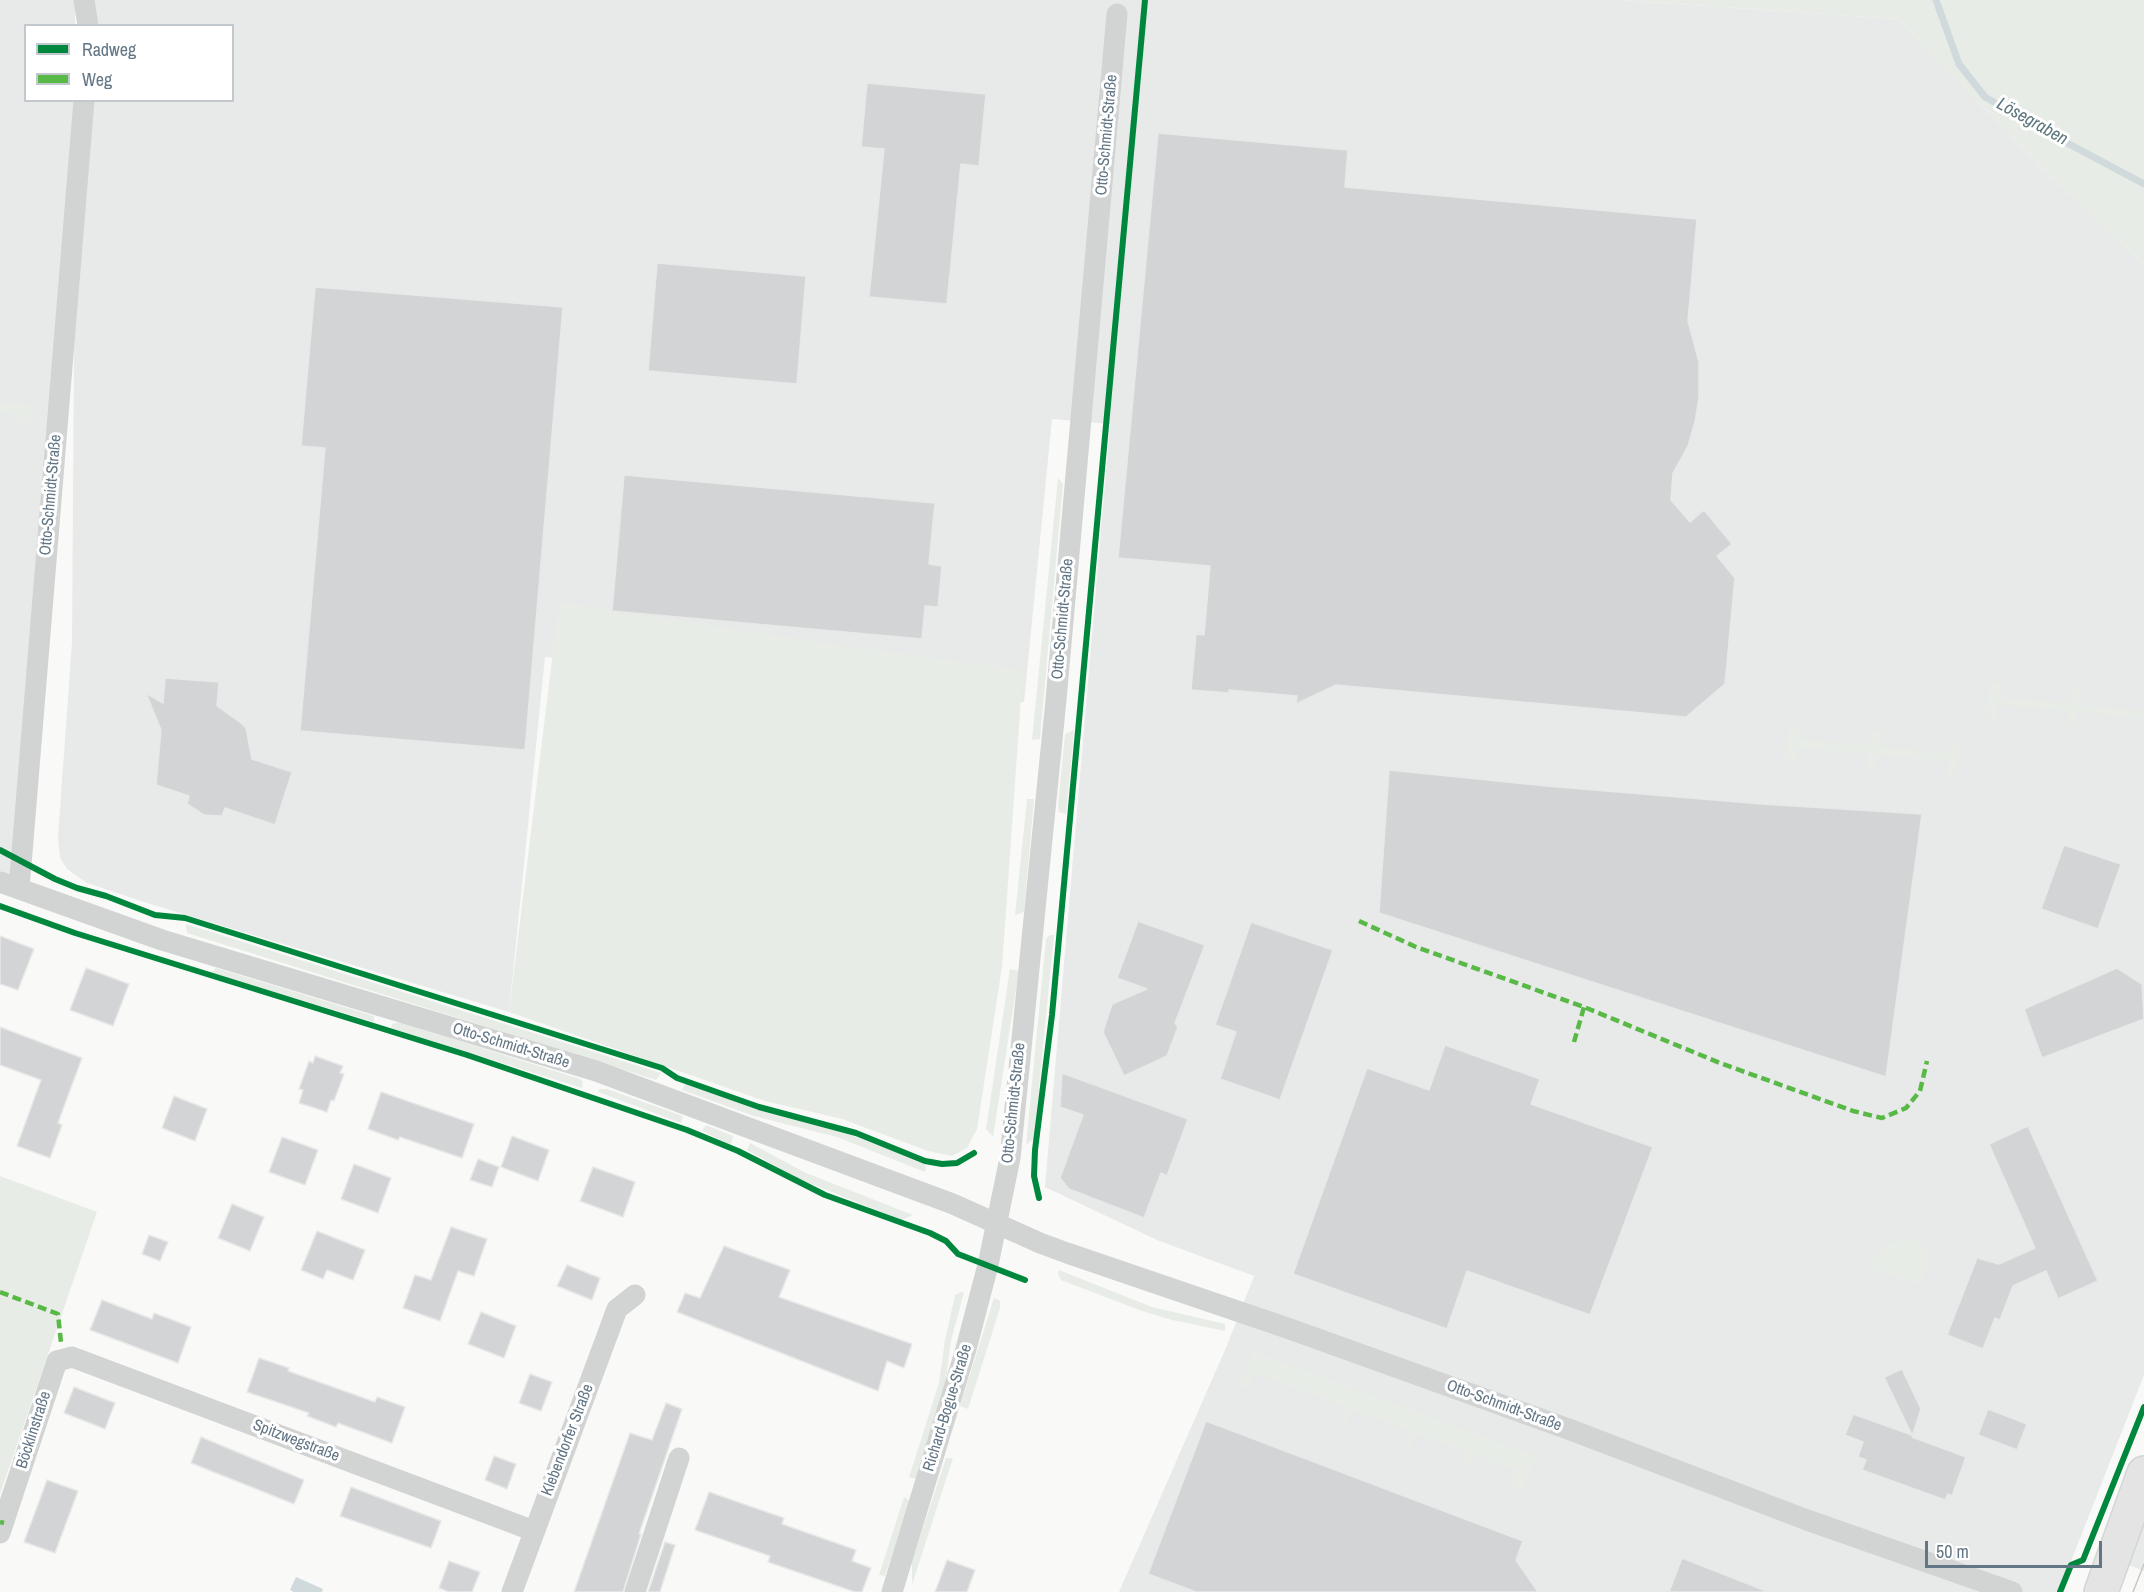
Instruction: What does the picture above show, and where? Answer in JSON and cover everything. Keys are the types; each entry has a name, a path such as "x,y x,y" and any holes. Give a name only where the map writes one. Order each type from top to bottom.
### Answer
{"main road":[{"path":"2101,1592 2144,1473"}],"street":[{"path":"84,0 88,24"},
{"name":"Otto-Schmidt-Straße","path":"996,1222 1010,1158 1054,712 1117,14"},
{"name":"Otto-Schmidt-Straße","path":"84,102 10,886 162,940 596,1071 953,1204 1067,1253 1335,1345 1571,1430 1797,1516 2012,1592"},
{"name":"Richard-Bogue-Straße","path":"892,1592 966,1350 988,1265 996,1222"},
{"name":"Klebendorfer Straße","path":"512,1592 617,1309 635,1295"},
{"name":"Spitzwegstraße","path":"57,1361 72,1357 534,1531"},
{"name":"Böcklinstraße","path":"0,1533 57,1361"},
{"path":"635,1592 679,1458"}],"shaded area":[{"path":"0,0 75,0 75,24 24,24 24,102 234,102 234,24 87,24 87,0 1618,0 1898,19 2042,168 2144,264 2144,1375 2059,1592 1119,1592 1228,1343 1254,1276 1157,1240 1045,1187 1110,424 1052,419 1024,702 545,657 509,1012 87,883 67,869 60,858 58,837 72,642 75,212 19,886 0,879"},
{"path":"1618,0 2144,0 2144,264 2042,168 1898,19"},
{"path":"0,403 32,405 29,423 18,421 18,415 0,413"},
{"path":"1058,478 1063,484 1040,739 1032,740"},
{"path":"559,602 824,643 1023,670 1002,967 977,1129 967,1148 952,1156 928,1151 842,1119 765,1101 509,1012"},
{"path":"1996,682 2000,682 1999,698 2069,703 2071,689 2079,690 2078,705 2144,711 2144,719 2077,712 2075,727 2068,726 2069,711 1997,705 1996,721 1989,717 1986,707 1989,692"},
{"path":"1800,725 1801,740 1870,745 1871,731 1880,732 1881,747 1950,752 1951,739 1954,739 1960,746 1956,773 1951,776 1947,775 1949,760 1877,755 1875,770 1867,767 1869,753 1798,748 1796,762 1788,758 1786,754 1789,729"},
{"path":"1074,730 1066,814 1059,812 1058,805 1065,734"},
{"path":"1027,799 1034,799 1024,912 1015,915"},
{"path":"186,924 661,1073 656,1080 187,933"},
{"path":"1054,935 1034,1139 1026,1145 1046,939"},
{"path":"216,968 374,1016 374,1022 211,973"},
{"path":"1010,969 1019,971 993,1137 986,1129"},
{"path":"399,1022 580,1079 583,1082 582,1088 391,1028 392,1024"},
{"path":"686,1082 759,1110 840,1131 922,1161 926,1167 925,1172 837,1137 754,1116 682,1090"},
{"path":"599,1089 607,1089 683,1116 681,1123 598,1092"},
{"path":"706,1125 733,1136 731,1145 702,1131"},
{"path":"750,1143 806,1173 913,1215 902,1220 799,1179 747,1150"},
{"path":"0,1176 97,1212 0,1494"},
{"path":"1908,1239 1922,1246 1931,1259 1920,1285 1877,1270 1869,1264 1871,1259 1885,1247"},
{"path":"1059,1270 1152,1307 1225,1324 1225,1331 1142,1311 1061,1280"},
{"path":"964,1292 951,1341 945,1386 917,1479 909,1477 939,1383 955,1295"},
{"path":"994,1298 1000,1301 1000,1308 968,1409 960,1406"},
{"path":"1255,1352 1535,1456 1523,1490 1518,1491 1509,1487 1515,1470 1474,1455 1465,1471 1462,1468 1468,1453 1418,1434 1409,1449 1405,1446 1411,1431 1353,1410 1344,1426 1341,1423 1347,1407 1255,1373 1247,1389 1240,1387 1252,1354"},
{"path":"946,1458 953,1458 912,1585 912,1561"},
{"path":"904,1497 910,1501 885,1576 879,1575"},
{"path":"2144,1518 2144,1571 2126,1564"},
{"path":"296,1577 323,1589 322,1592 290,1590"}],"building":[{"path":"867,83 986,94 979,166 961,164 947,304 869,297 884,149 861,147"},
{"path":"1158,133 1348,150 1345,187 1697,219 1688,321 1699,362 1699,398 1688,446 1673,473 1671,500 1690,522 1704,510 1732,544 1717,556 1735,578 1725,684 1686,717 1336,685 1296,704 1297,696 1229,690 1229,693 1191,690 1196,634 1204,635 1210,566 1118,558"},
{"path":"657,263 806,276 797,384 648,371"},
{"path":"315,287 563,307 525,750 300,731 325,448 301,446"},
{"path":"624,475 935,503 929,564 942,566 938,607 925,606 922,639 612,611"},
{"path":"165,678 219,682 217,706 246,728 252,759 292,772 275,825 225,808 222,816 204,815 187,804 189,796 156,785 161,730 146,693 163,703"},
{"path":"1389,770 1762,804 1922,814 1886,1077 1379,913"},
{"path":"2064,845 2121,864 2098,929 2041,909"},
{"path":"1138,921 1205,945 1175,1023 1178,1027 1167,1056 1124,1076 1103,1032 1112,1004 1147,989 1117,978"},
{"path":"1251,922 1333,950 1280,1100 1220,1079 1236,1032 1215,1025"},
{"path":"0,936 34,949 18,990 0,984"},
{"path":"86,968 129,984 113,1026 70,1010"},
{"path":"2117,968 2142,984 2144,1019 2042,1058 2024,1009"},
{"path":"0,1027 82,1058 58,1123 62,1125 50,1158 17,1146 41,1080 0,1065"},
{"path":"1445,1045 1540,1079 1531,1104 1653,1147 1590,1315 1467,1271 1447,1329 1293,1274 1367,1068 1429,1090"},
{"path":"315,1056 343,1066 340,1073 344,1074 334,1101 331,1100 327,1112 299,1103 303,1090 299,1089 309,1061 313,1063"},
{"path":"1062,1073 1188,1119 1167,1176 1161,1173 1144,1218 1069,1189 1060,1178 1083,1115 1060,1107"},
{"path":"381,1092 474,1124 462,1158 368,1129"},
{"path":"174,1096 207,1109 195,1141 162,1128"},
{"path":"2028,1126 2098,1281 2058,1299 2046,1271 2013,1286 2000,1320 1995,1318 1983,1349 1947,1335 1977,1258 1999,1264 2035,1248 1989,1144"},
{"path":"512,1136 549,1150 538,1181 501,1167"},
{"path":"282,1137 318,1150 305,1185 269,1172"},
{"path":"478,1159 499,1167 492,1187 470,1180"},
{"path":"354,1164 391,1178 378,1213 341,1199"},
{"path":"593,1167 635,1182 623,1217 580,1201"},
{"path":"232,1204 264,1217 250,1251 218,1238"},
{"path":"451,1227 487,1239 474,1276 458,1271 440,1321 403,1308 415,1275 431,1280"},
{"path":"317,1231 365,1250 353,1280 327,1270 323,1279 301,1270"},
{"path":"149,1235 168,1242 160,1261 142,1254"},
{"path":"724,1246 790,1270 779,1297 912,1344 904,1368 887,1361 878,1391 677,1312 685,1293 700,1298"},
{"path":"567,1265 600,1278 592,1300 557,1286"},
{"path":"102,1300 152,1319 154,1313 191,1327 178,1363 90,1330"},
{"path":"481,1312 516,1326 504,1358 468,1344"},
{"path":"259,1358 289,1368 288,1371 375,1402 377,1397 405,1407 392,1443 338,1423 336,1427 307,1416 309,1413 247,1392"},
{"path":"1902,1369 1921,1409 1912,1437 1966,1457 1952,1496 1948,1494 1945,1500 1862,1470 1866,1460 1858,1457 1863,1442 1845,1435 1853,1414 1912,1435 1884,1377"},
{"path":"530,1374 552,1382 541,1411 519,1403"},
{"path":"74,1387 115,1403 105,1429 64,1413"},
{"path":"666,1403 682,1409 639,1534 641,1534 623,1592 574,1592 630,1433 652,1440"},
{"path":"1988,1409 2027,1424 2017,1450 1978,1435"},
{"path":"1206,1421 1523,1541 1516,1560 1538,1592 1196,1592 1148,1574"},
{"path":"201,1437 304,1480 294,1504 191,1463"},
{"path":"494,1456 516,1464 507,1489 485,1480"},
{"path":"47,1480 78,1491 55,1553 24,1542"},
{"path":"351,1487 441,1521 431,1548 340,1516"},
{"path":"709,1492 784,1518 782,1524 856,1550 852,1561 871,1568 862,1592 855,1592 768,1562 770,1556 695,1530"},
{"path":"665,1542 675,1545 660,1592 648,1592"},
{"path":"1682,1558 1766,1591 1766,1592 1669,1592"},
{"path":"947,1560 975,1570 967,1592 935,1592"},
{"path":"449,1561 480,1572 472,1592 449,1592 439,1588"}],"waterway":[{"name":"Lösegraben","path":"1936,0 1959,64 1985,97 2144,184"}],"tram line":[{"path":"2133,1592 2144,1564"}],"marked path":[{"path":"1359,921 1416,947 1584,1007 1720,1063 1853,1111 1882,1118 1906,1108 1920,1091 1927,1061"},
{"path":"1574,1042 1584,1007"},
{"path":"0,1292 58,1314 61,1343"},
{"path":"0,1522 4,1523"}],"cycle path":[{"path":"1039,1198 1034,1176 1035,1150 1052,1015 1145,0"},
{"path":"0,850 55,879 155,915 185,918 662,1068 677,1078 759,1107 856,1133 925,1161 942,1164 957,1163 974,1153"},
{"path":"0,906 75,933 467,1055 687,1130 738,1151 825,1195 930,1233 946,1241 958,1254 1025,1280"},
{"path":"2060,1592 2071,1565 2083,1560 2144,1407"}]}
